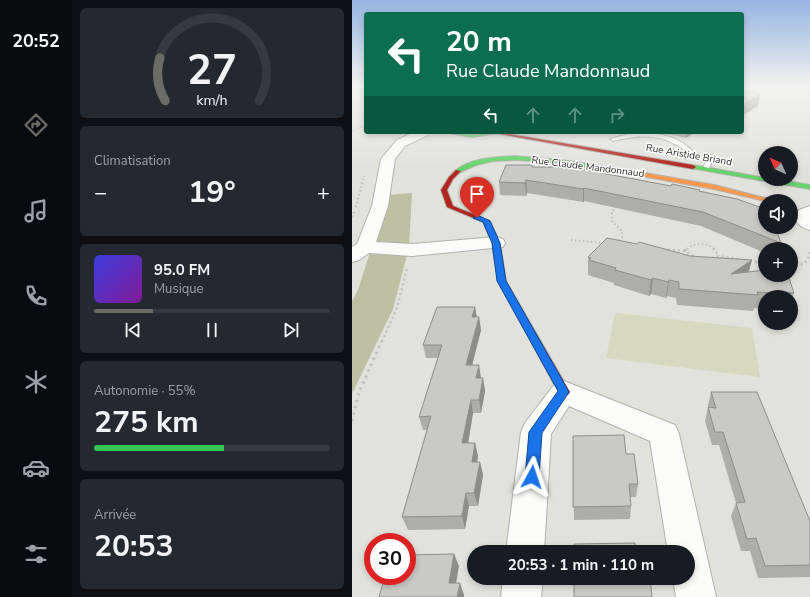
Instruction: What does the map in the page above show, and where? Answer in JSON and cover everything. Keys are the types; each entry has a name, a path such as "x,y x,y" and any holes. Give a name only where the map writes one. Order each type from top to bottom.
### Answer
{"street":[{"path":"421,134 401,143 388,159 380,206 358,251 412,250 496,243"},
{"name":"Rue Aristide Briand","path":"460,134 472,136 492,134"},
{"name":"Rue Aristide Briand","path":"508,134 810,187"},
{"name":"Rue Aristide Briand","path":"540,134 565,143"},
{"name":"Rue Claude Mandonnaud","path":"564,392 502,281 496,243 486,221 450,208 444,190 453,174 468,166 497,160 526,159 572,163 649,175 742,192 758,197"},
{"path":"798,210 810,216"},
{"path":"526,545 536,432 564,392 664,434 686,545"},
{"path":"521,597 522,585"},
{"path":"694,585 696,597"}],"lane":[{"path":"613,139 638,134"},
{"path":"650,134 682,143 690,152"},
{"path":"706,169 712,156"}],"path":[{"path":"352,131 364,126"},
{"path":"611,244 622,238 622,231 612,221 612,211 617,206"},
{"path":"571,240 618,245"},
{"path":"685,251 689,246 696,243 707,244 717,251 719,256"},
{"path":"656,248 685,251 698,258"},
{"path":"352,421 359,392 397,308 412,250"},
{"path":"798,265 804,264 809,257 810,251"},
{"path":"709,259 719,256 742,260"},
{"path":"750,261 758,263"}],"green space":[{"path":"412,193 409,247 393,309 352,394 352,301 358,290 388,195"},
{"path":"615,313 752,328 760,377 606,358"}],"building":[{"path":"506,165 532,165 532,167 555,167 586,170 671,186 672,184 737,199 758,206 758,234 703,212 584,188 526,180 525,183 499,182"},
{"path":"758,234 778,234 781,242"},
{"path":"607,238 637,244 639,242 690,256 752,260 731,274 758,271 758,282 790,282 793,290 758,290 758,295 679,289 679,282 669,280 668,282 653,278 651,280 615,270 616,268 589,260 591,258 588,257"},
{"path":"437,307 475,307 472,317 479,317 466,365 479,365 476,378 483,378 479,400 471,400 462,443 475,443 472,462 480,462 474,493 466,493 462,516 402,517 431,416 419,417 442,345 423,345"},
{"path":"711,392 757,392 810,521 810,565 765,566 756,538 747,539 736,503 745,502 723,432 715,432 708,407 716,408"},
{"path":"624,435 626,454 634,454 638,484 629,484 631,506 573,507 573,436"},
{"path":"635,543 635,545 574,545"},
{"path":"454,554 449,583 460,583 457,597 379,597 382,585 416,585 416,555"},
{"path":"574,585 651,585 652,597 574,597"}],"traffic: fast":[{"path":"459,134 472,136 488,134"},
{"path":"458,171 474,163 493,159 515,158 538,159 621,171"},
{"path":"693,167 810,187"}],"traffic: slow":[{"path":"621,171 714,187 758,197"}],"traffic: jam":[{"path":"506,134 693,167"},
{"path":"458,171 451,178 444,190 450,207 486,221 496,243 502,281 564,392"}],"route":[{"path":"477,218 486,221 496,243 502,281 564,392 536,432 532,477"}]}
